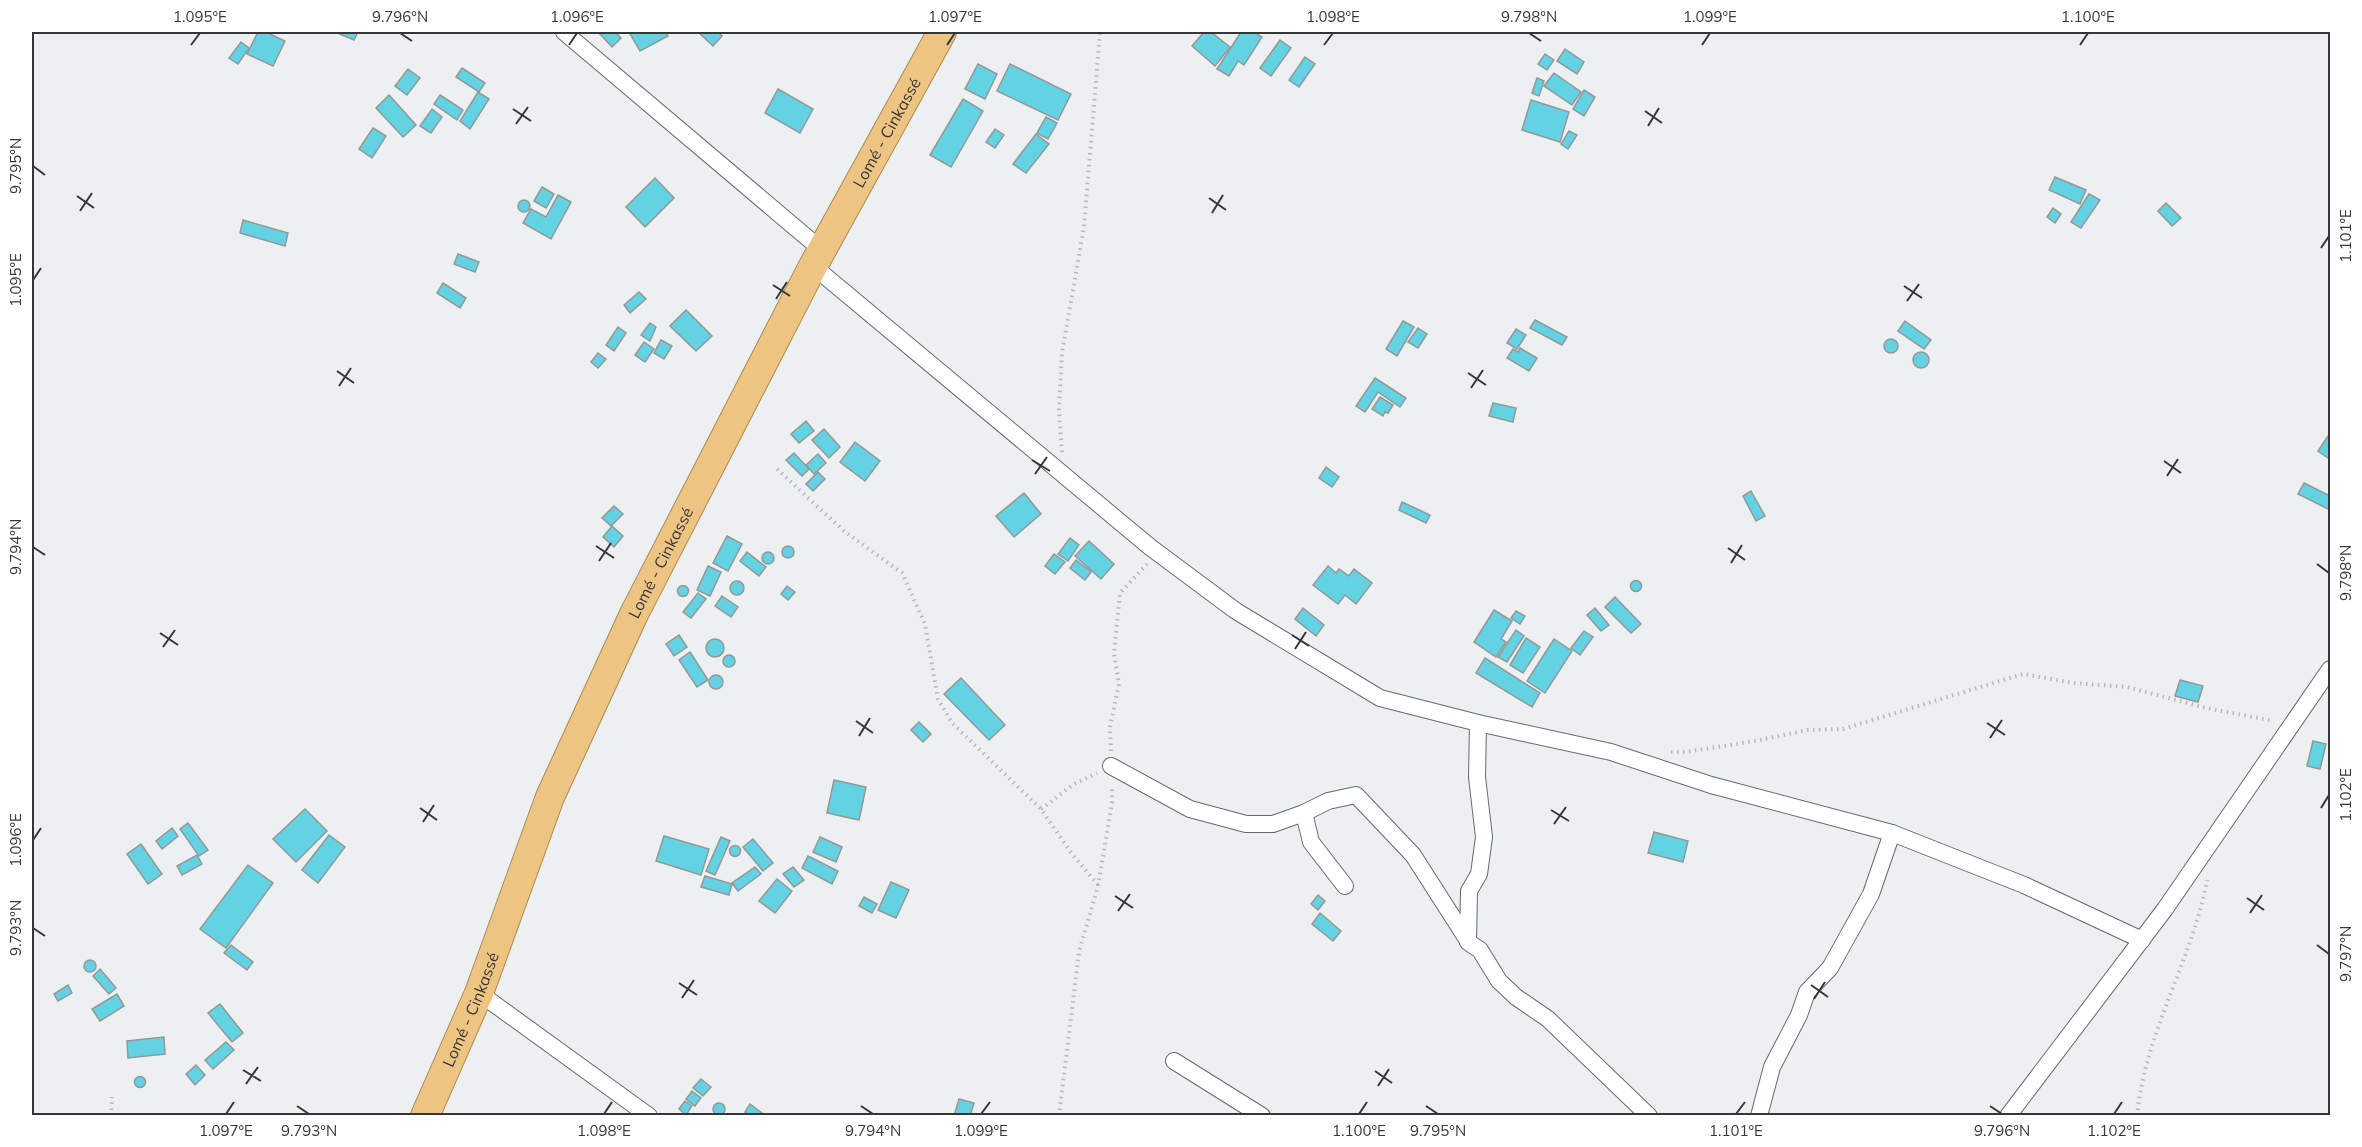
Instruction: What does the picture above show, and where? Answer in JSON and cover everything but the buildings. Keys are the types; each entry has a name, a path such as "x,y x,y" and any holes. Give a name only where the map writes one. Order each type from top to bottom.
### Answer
{"highway":[{"name":"Lomé - Cinkassé","path":"425,1116 479,993 550,797 634,614 818,259 942,32"}],"street":[{"path":"564,32 1064,477 1150,547 1236,611 1380,698 1478,723 1611,752 1711,784 1892,833 2024,885 2142,940"},
{"path":"2008,1116 2142,940 2331,669"},
{"path":"1468,942 1469,891 1479,874 1484,837 1477,777 1478,723"},
{"path":"1111,766 1191,809 1246,824 1273,824 1304,813 1328,801 1356,795 1413,855 1468,942 1480,950 1499,981 1516,997 1548,1019 1648,1116"},
{"path":"1304,813 1311,842 1345,886"},
{"path":"1759,1116 1772,1067 1799,1015 1807,992 1830,968 1862,911 1871,894 1892,833"},
{"path":"479,993 649,1116"},
{"path":"1174,1061 1262,1116"}],"path":[{"path":"1064,477 1059,410 1062,353 1084,227 1100,32"},
{"path":"777,469 844,531 902,573 925,624 938,699 952,723 1041,809 1072,854 1098,886"},
{"path":"1059,1116 1079,952 1098,886 1112,803 1110,728 1119,684 1114,654 1119,593 1146,567 1150,547"},
{"path":"1665,752 1686,752 1806,730 1843,729 2023,674 2074,683 2127,687 2206,708 2293,725"},
{"path":"1041,809 1074,784 1111,766"},
{"path":"2137,1116 2140,1091 2157,1028 2198,918 2207,879"},
{"path":"111,1116 112,1097"}]}
